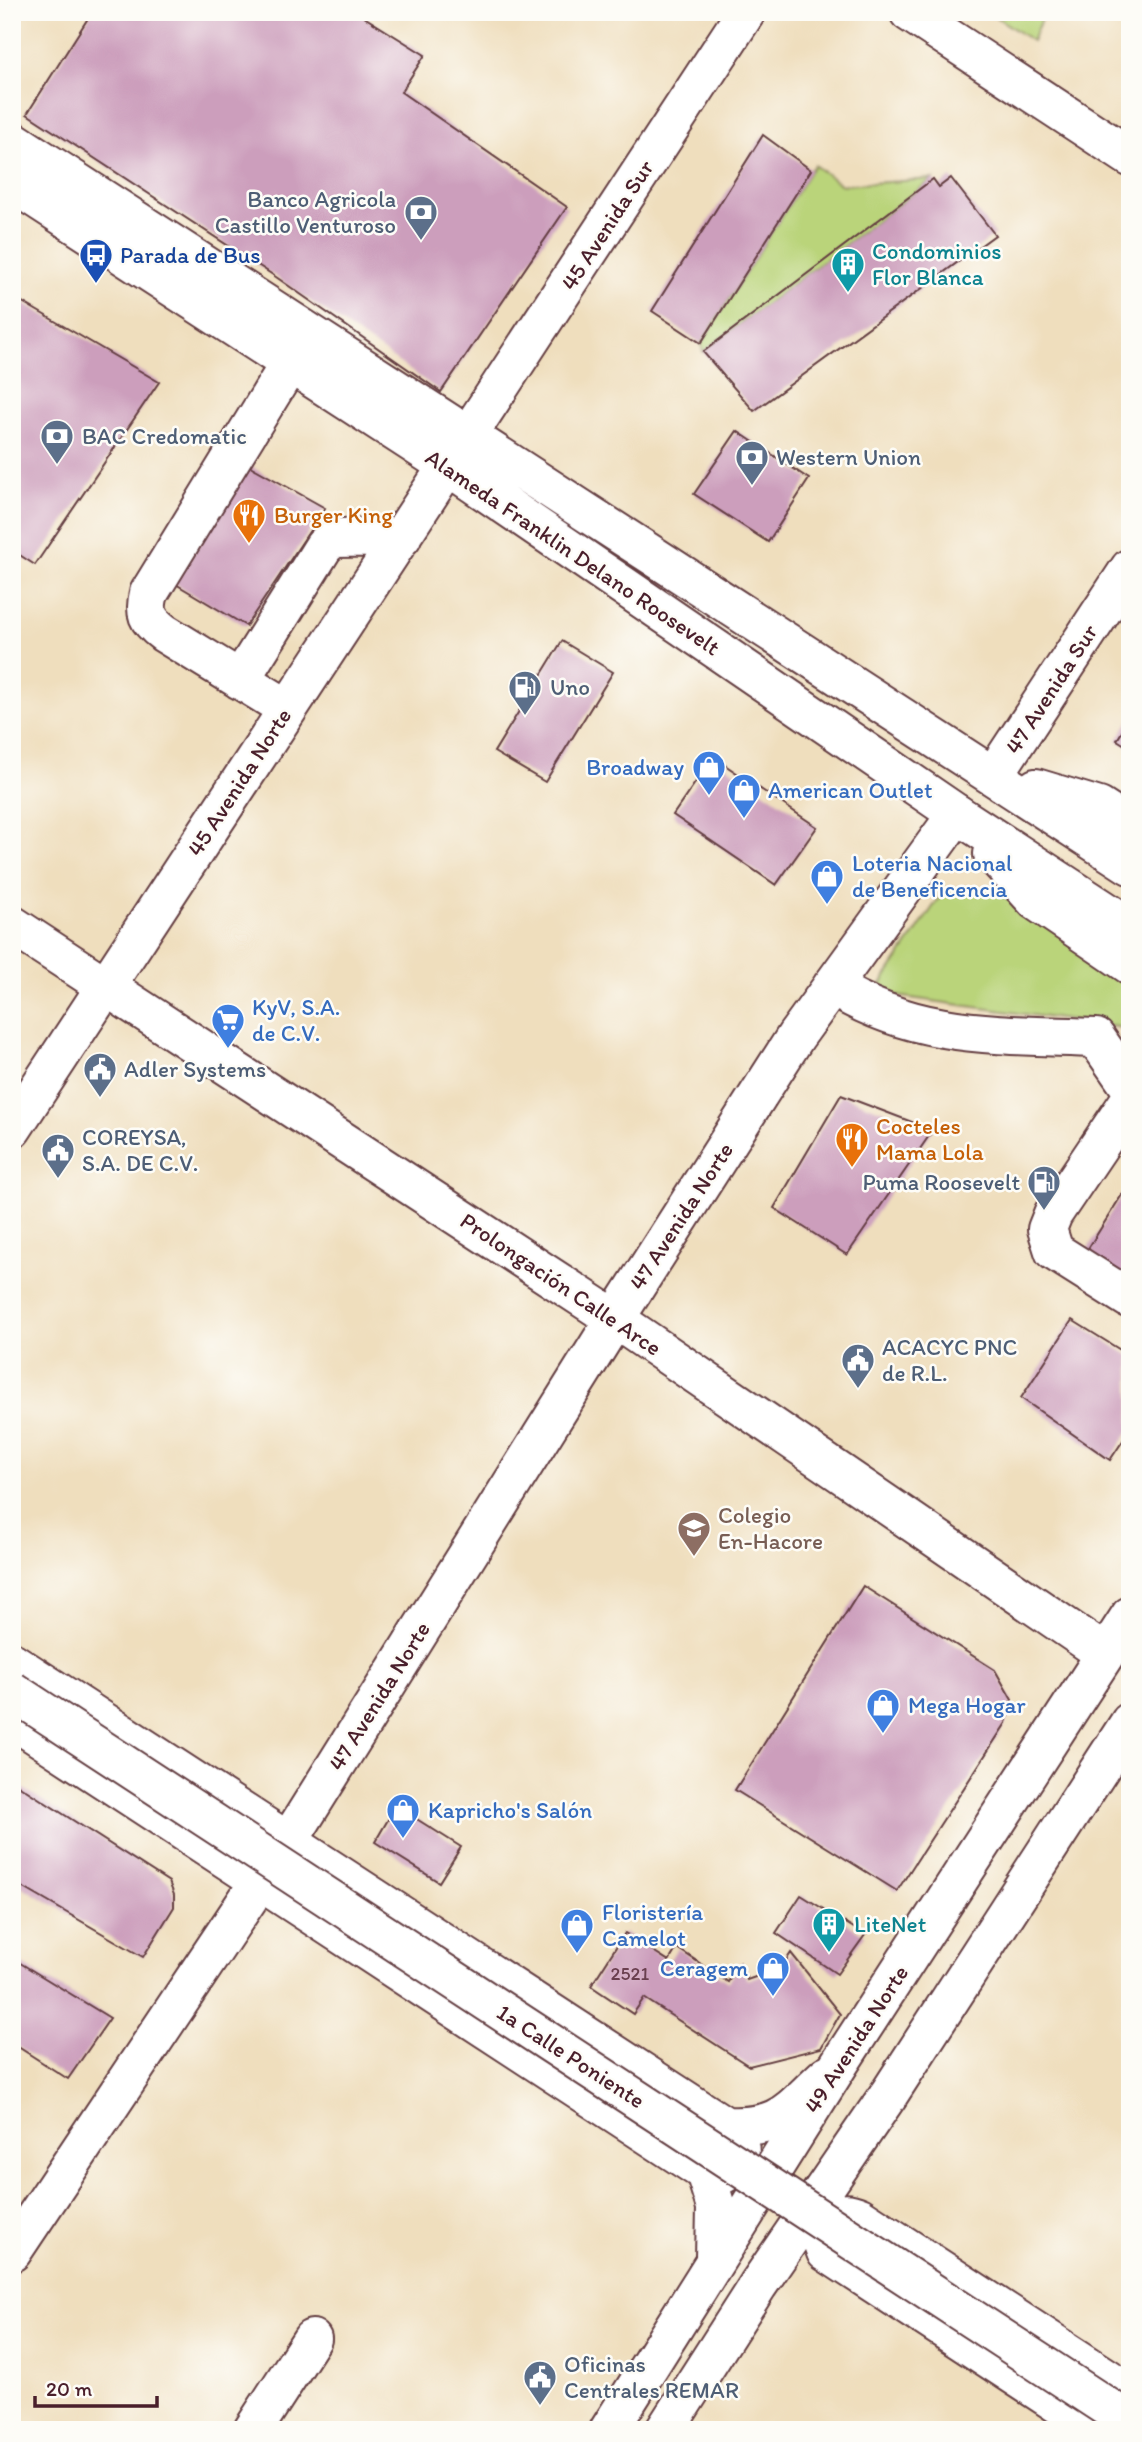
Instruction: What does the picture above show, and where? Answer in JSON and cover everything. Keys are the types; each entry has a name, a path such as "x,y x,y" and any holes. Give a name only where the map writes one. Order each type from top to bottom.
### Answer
{"street":[{"name":"45 Avenida Sur","path":"458,451 746,12"},
{"path":"909,12 1130,157"},
{"name":"Alameda Franklin Delano Roosevelt","path":"12,140 458,451 957,814 1130,927"},
{"name":"Alameda Franklin Delano Roosevelt","path":"12,183 290,363 458,451 994,775 1130,865"},
{"path":"288,709 150,623 145,611 149,593 290,363"},
{"name":"45 Avenida Norte","path":"12,1129 458,451"},
{"path":"240,680 324,547 334,538 402,537"},
{"name":"47 Avenida Sur","path":"994,775 1125,585"},
{"path":"994,775 1099,807 1130,827"},
{"path":"957,814 1036,901 1130,965"},
{"name":"47 Avenida Norte","path":"288,1842 615,1319 832,986 957,814"},
{"name":"Prolongación Calle Arce","path":"12,925 107,984 615,1319 1104,1653"},
{"path":"832,986 865,1007 897,1019 922,1024 998,1034 1096,1038 1130,1087"},
{"path":"1124,1290 1054,1251 1047,1229 1054,1214 1130,1100"},
{"name":"49 Avenida Norte","path":"609,2430 841,2061 1130,1616"},
{"name":"1a Calle Poniente","path":"12,1662 725,2126"},
{"name":"1a Calle Poniente","path":"12,1691 1130,2422"},
{"name":"1a Calle Poniente","path":"12,1719 705,2172"},
{"path":"666,2430 758,2285 889,2094 1130,1722"},
{"path":"12,2252 260,1881"},
{"path":"430,1993 455,1951"},
{"path":"725,2126 752,2127 775,2121 841,2061"},
{"path":"860,2217 852,2191 852,2165 889,2094"},
{"path":"705,2172 720,2176 730,2170 738,2157 741,2150 738,2138 725,2126"},
{"path":"705,2172 716,2207 715,2258"},
{"path":"1098,2430 826,2252 822,2243 825,2229 840,2211 860,2217 1130,2393"},
{"path":"758,2285 775,2265 790,2259 801,2256 834,2257"},
{"path":"253,2430 312,2339"}],"green space":[{"path":"989,12 1044,12 1032,41"},
{"path":"814,165 842,185 933,179 703,352 701,343"},
{"path":"963,887 1008,898 1029,908 1126,976 1124,1028 875,993 941,895"}],"building":[{"path":"92,12 356,12 425,55 401,92 567,207 441,392 276,277 27,114"},
{"path":"763,135 811,170 701,343 652,311"},
{"name":"Condominios Flor Blanca","path":"951,178 995,235 754,411 703,352 933,179 939,187"},
{"name":"BAC Credomatic","path":"12,296 159,382 35,565 12,550"},
{"name":"Western Union","path":"737,431 809,479 768,542 694,494"},
{"name":"Burger King","path":"250,466 325,508 246,626 174,583"},
{"path":"562,641 613,672 545,782 494,752"},
{"path":"1130,719 1130,748 1117,740"},
{"path":"713,757 817,827 776,885 673,815"},
{"name":"Cocteles Mama Lola","path":"841,1095 933,1130 847,1255 774,1208"},
{"path":"1130,1182 1130,1285 1084,1255"},
{"path":"1072,1320 1130,1356 1130,1430 1110,1460 1021,1398"},
{"name":"Mega Hogar","path":"863,1586 995,1670 1012,1700 1006,1723 897,1891 735,1790"},
{"path":"18,1785 169,1882 174,1895 174,1907 143,1957 12,1881 12,1797"},
{"path":"396,1806 461,1847 439,1882 375,1842"},
{"name":"LiteNet","path":"801,1895 865,1935 837,1974 776,1933"},
{"path":"625,1933 669,1961 677,1948 728,1982 740,1963 747,1980 781,1968 791,1953 840,2014 821,2048 749,2066 644,1998 633,2014 591,1986"},
{"path":"12,1958 110,2018 68,2079 12,2043"}],"place":[{"name":"Banco Agricola Castillo Venturoso","path":"421,242"},
{"name":"Parada de Bus","path":"96,285"},
{"name":"Condominios Flor Blanca","path":"848,294"},
{"name":"BAC Credomatic","path":"57,466"},
{"name":"Western Union","path":"752,487"},
{"name":"Burger King","path":"249,545"},
{"name":"Uno","path":"525,717"},
{"name":"Broadway","path":"709,797"},
{"name":"American Outlet","path":"744,820"},
{"name":"Loteria Nacional de Beneficencia","path":"827,906"},
{"name":"KyV, S.A. de C.V.","path":"228,1050"},
{"name":"Adler Systems","path":"100,1099"},
{"name":"Cocteles Mama Lola","path":"852,1169"},
{"name":"COREYSA, S.A. DE C.V.","path":"58,1180"},
{"name":"Puma Roosevelt","path":"1044,1212"},
{"name":"ACACYC PNC de R.L.","path":"858,1390"},
{"name":"Colegio En-Hacore","path":"694,1558"},
{"name":"Mega Hogar","path":"883,1735"},
{"name":"Kapricho's Salón","path":"403,1840"},
{"name":"LiteNet","path":"829,1954"},
{"name":"Floristería Camelot","path":"577,1955"},
{"name":"Ceragem","path":"773,1998"},
{"name":"Oficinas Centrales REMAR","path":"540,2407"}]}
